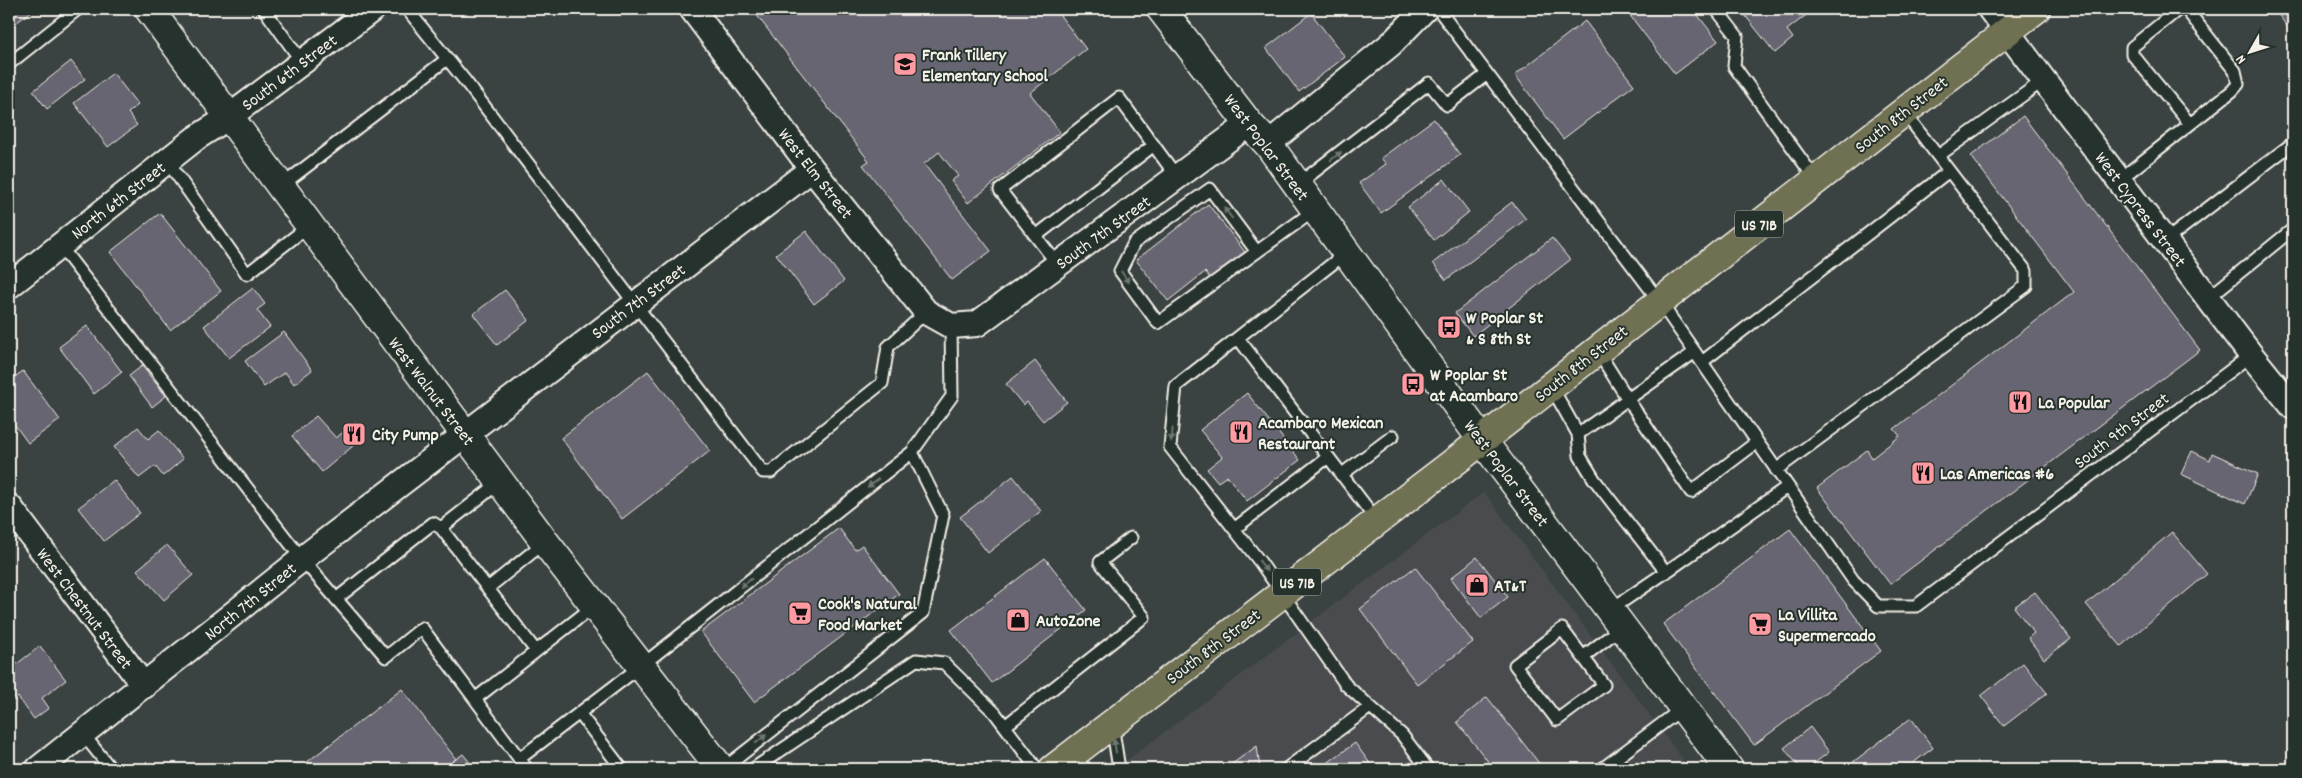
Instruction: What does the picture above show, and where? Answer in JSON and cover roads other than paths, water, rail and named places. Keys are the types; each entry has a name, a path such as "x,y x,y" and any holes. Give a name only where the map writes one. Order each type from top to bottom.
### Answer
{"main road":[{"name":"West Walnut Street","path":"149,9 545,542 722,769"},
{"name":"West Poplar Street","path":"1161,9 1249,124 1268,144 1482,440 1729,769"},
{"name":"South 8th Street","path":"1069,766 1112,723 1482,440 2036,9"}],"street":[{"name":"South 6th Street","path":"229,117 373,9"},
{"name":"West Elm Street","path":"692,9 812,169 926,312 951,326"},
{"path":"1268,144 1391,44 1426,9"},
{"name":"West Cypress Street","path":"1990,9 2164,241 2293,407"},
{"name":"North 6th Street","path":"9,286 196,138 229,117"},
{"name":"South 7th Street","path":"951,326 976,324 1249,124"},
{"name":"South 7th Street","path":"464,434 812,169"},
{"name":"North 7th Street","path":"38,769 302,559 464,434"},
{"name":"West Chestnut Street","path":"9,506 144,686"}],"lane":[{"path":"9,64 78,9"},
{"path":"264,9 302,62"},
{"path":"407,9 763,472 771,472 882,383 888,347 926,312"},
{"path":"1438,9 1660,302 1787,487 1666,572 1616,619 1583,657"},
{"path":"1716,9 1737,36 1734,66 1816,180"},
{"path":"2179,9 2132,47 2132,54 2190,124"},
{"path":"2119,180 2232,91 2238,84 2235,71 2186,9"},
{"path":"281,186 447,59"},
{"path":"1297,186 1429,83 1447,106 1487,74"},
{"path":"1938,156 2044,80"},
{"path":"1058,264 1000,190 1119,98 1178,177"},
{"path":"1776,470 2026,286 2026,272 1904,112"},
{"path":"2164,241 2293,143"},
{"path":"1036,236 1154,145"},
{"path":"167,161 247,274 310,226"},
{"path":"1578,434 1698,357 1949,171"},
{"path":"1257,252 1210,189 1134,243 1120,271 1158,323 1257,252 1315,210"},
{"path":"2208,298 2293,229"},
{"path":"60,246 302,559 386,657 422,628 527,769"},
{"path":"1346,253 1176,386 1170,447 1282,593 1346,685 1402,735 1428,769"},
{"path":"519,759 641,666 912,452 952,396 951,326"},
{"path":"1238,338 1376,521"},
{"path":"1598,350 1628,401 1691,492 1757,442"},
{"name":"South 9th Street","path":"1787,487 1853,580 1878,606 1916,606 2251,355"},
{"path":"1551,386 1578,434 1580,456 1594,479 1666,572"},
{"path":"1341,475 1392,436"},
{"path":"722,769 923,613 943,515 912,452"},
{"path":"1234,529 1328,457"},
{"path":"441,528 500,482"},
{"path":"336,599 433,523 441,528 536,651"},
{"path":"1005,726 1144,617 1100,562 1131,538"},
{"path":"488,588 545,542"},
{"path":"475,699 594,606"},
{"path":"1562,629 1583,657 1604,685 1557,720 1515,665 1562,629"},
{"path":"753,769 916,660 944,663 995,713 1037,769"},
{"path":"1286,769 1370,707"},
{"path":"1602,769 1683,708"},
{"path":"579,713 622,769"},
{"path":"1112,723 1118,769"},
{"path":"83,734 111,769"}],"place":[{"name":"Frank Tillery Elementary School","path":"905,64"},
{"name":"W Poplar St & S 8th St","path":"1449,327"},
{"name":"W Poplar St at Acambaro","path":"1413,384"},
{"name":"La Popular","path":"2020,402"},
{"name":"Acambaro Mexican Restaurant","path":"1241,432"},
{"name":"City Pump","path":"354,434"},
{"name":"Las Americas #6","path":"1923,473"},
{"name":"AT&T","path":"1477,585"},
{"name":"Cook's Natural Food Market","path":"800,613"},
{"name":"AutoZone","path":"1018,620"},
{"name":"La Villita Supermercado","path":"1760,624"}]}
